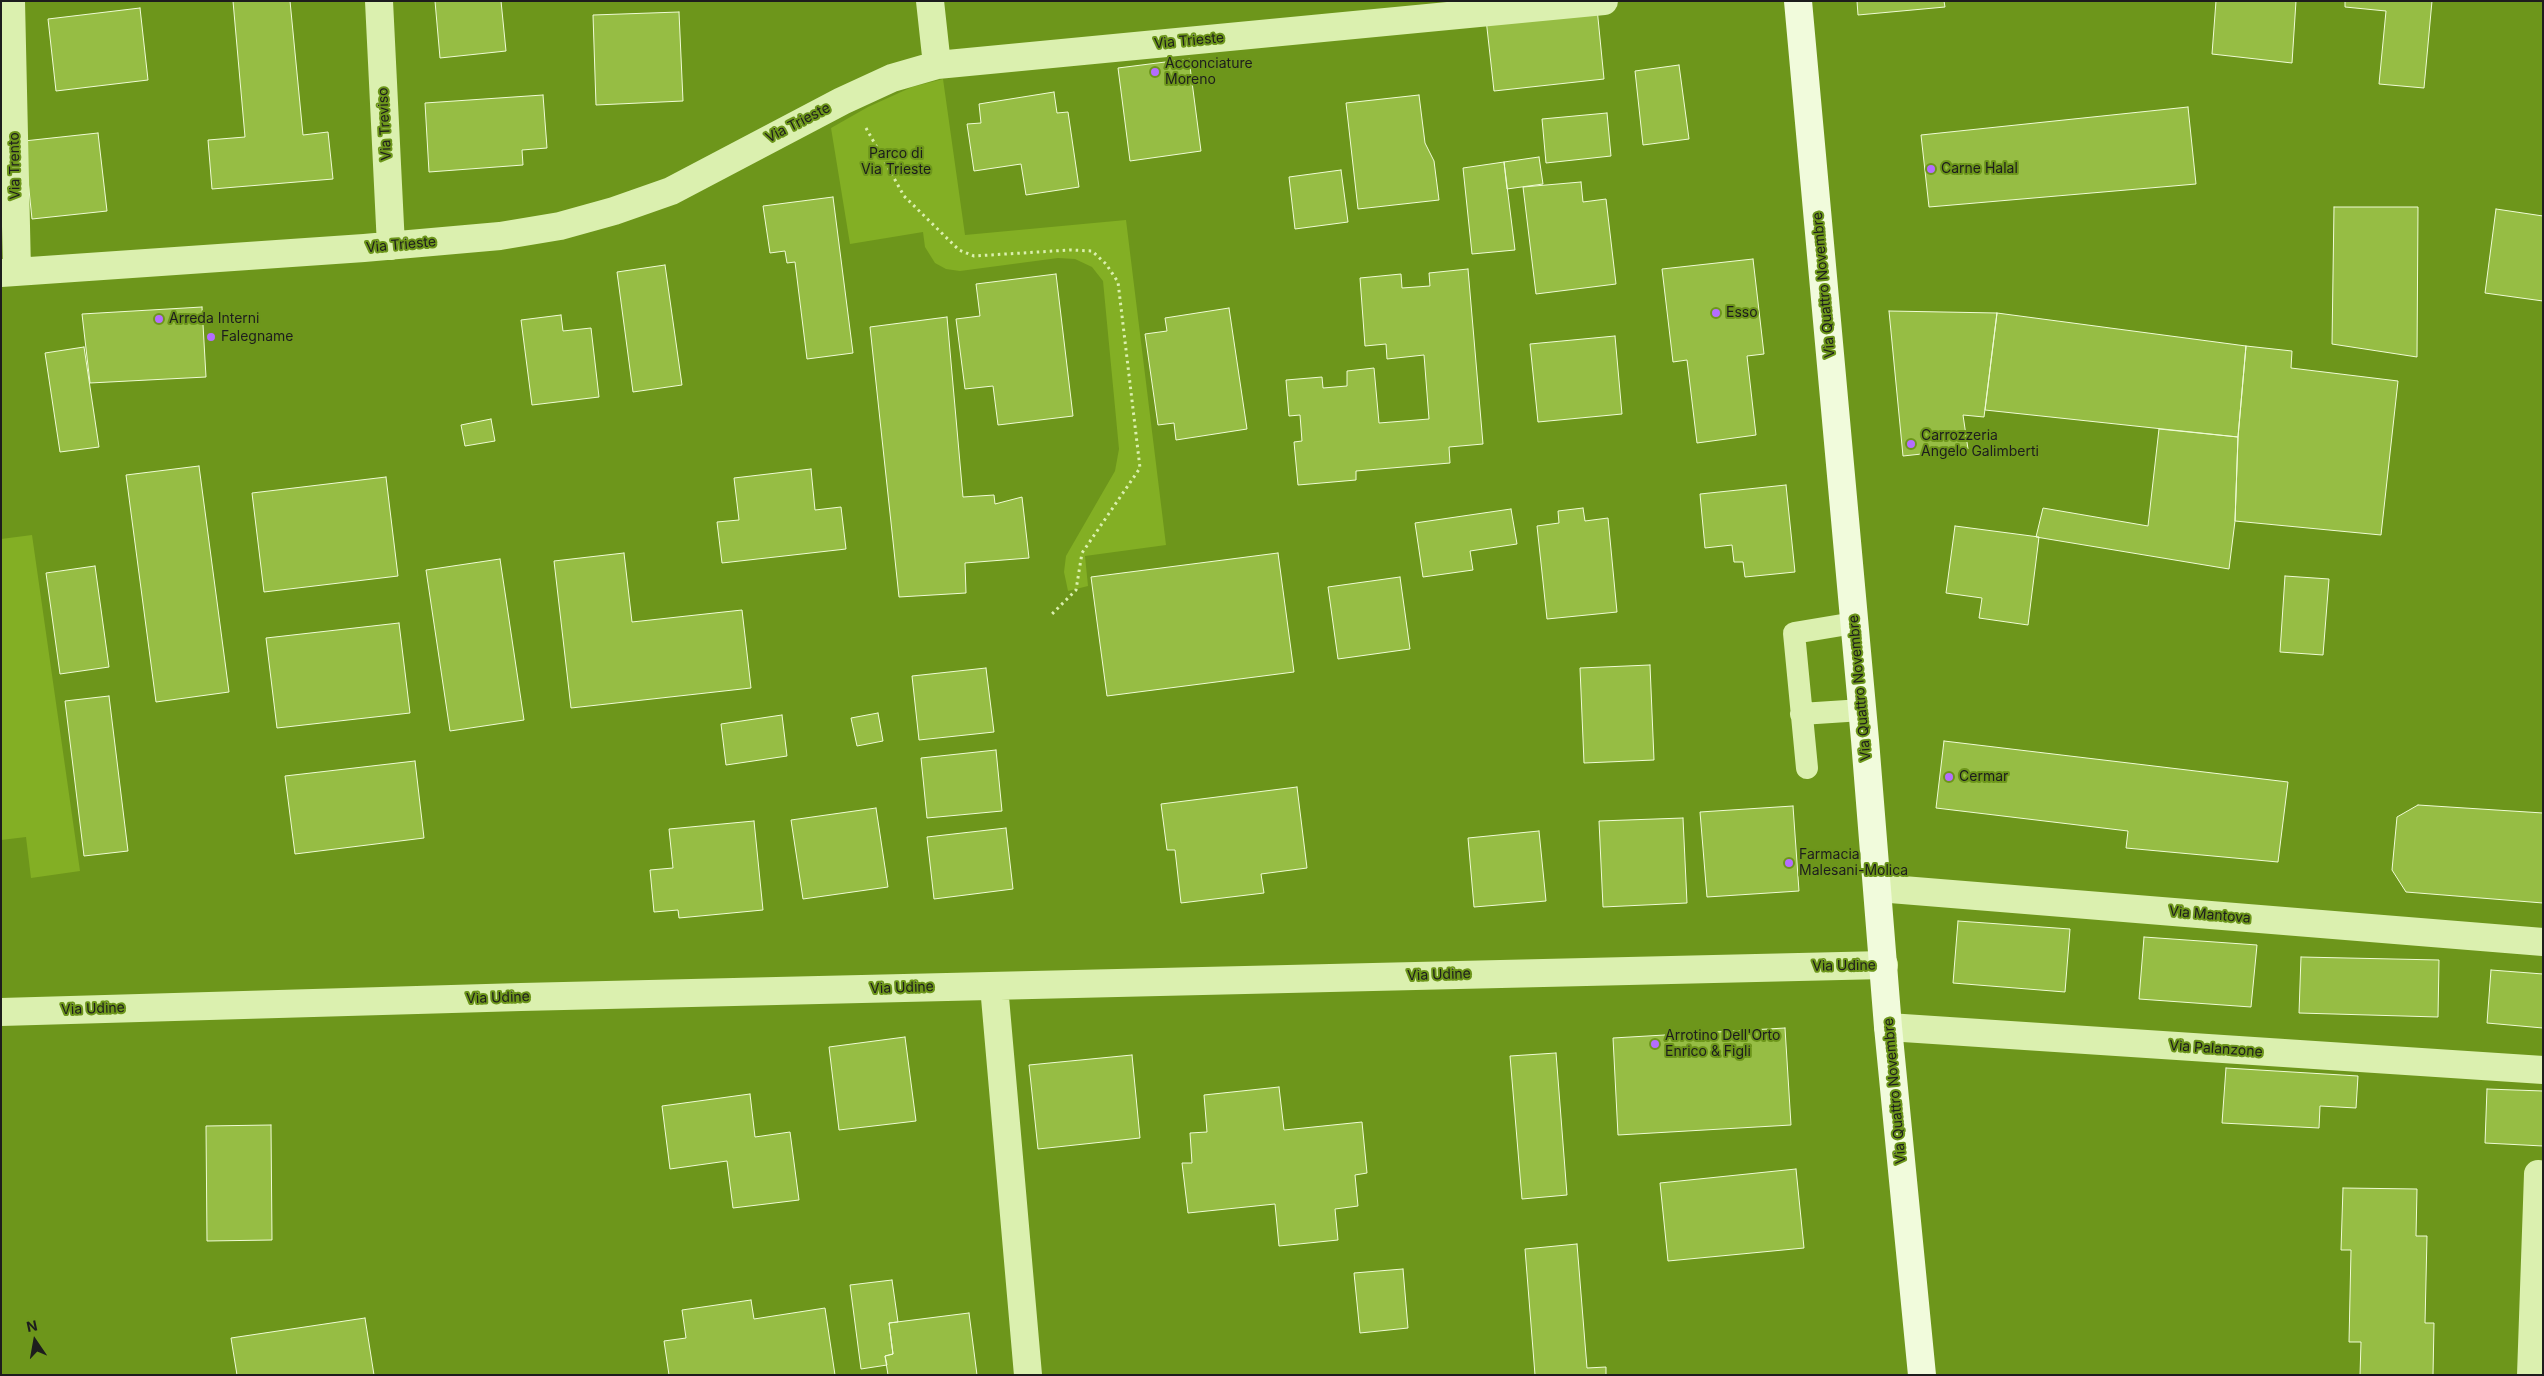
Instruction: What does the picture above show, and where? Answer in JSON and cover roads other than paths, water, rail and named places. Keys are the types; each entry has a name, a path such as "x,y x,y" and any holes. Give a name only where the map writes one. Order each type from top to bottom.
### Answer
{"main road":[{"name":"Via Quattro Novembre","path":"1798,1 1878,888 1888,1028 1922,1375"}],"street":[{"name":"Via Trento","path":"9,272 11,1"},
{"name":"Via Treviso","path":"379,1 391,246"},
{"path":"930,1 937,65"},
{"name":"Via Trieste","path":"9,272 391,246 500,236 560,226 614,211 671,191 842,101 892,78 937,65 1604,1"},
{"name":"Via Mantova","path":"1878,888 2543,942"},
{"name":"Via Udine","path":"1,1012 1884,965"},
{"path":"994,986 1028,1375"},
{"name":"Via Palanzone","path":"1888,1028 2543,1070"},
{"path":"2531,1375 2538,1174"}],"lane":[{"path":"1807,768 1794,633 1854,623"},
{"path":"1801,714 1862,710"}],"place":[{"name":"Acconciature Moreno","path":"1155,72"},
{"name":"Carne Halal","path":"1931,169"},
{"name":"Esso","path":"1716,313"},
{"name":"Arreda Interni","path":"159,319"},
{"name":"Falegname","path":"211,337"},
{"name":"Carrozzeria Angelo Galimberti","path":"1911,444"},
{"name":"Cermar","path":"1949,777"},
{"name":"Farmacia Malesani-Molica","path":"1789,863"},
{"name":"Arrotino Dell'Orto Enrico & Figli","path":"1655,1044"}],"park label":[{"name":"Parco di Via Trieste","path":"896,162"}]}
